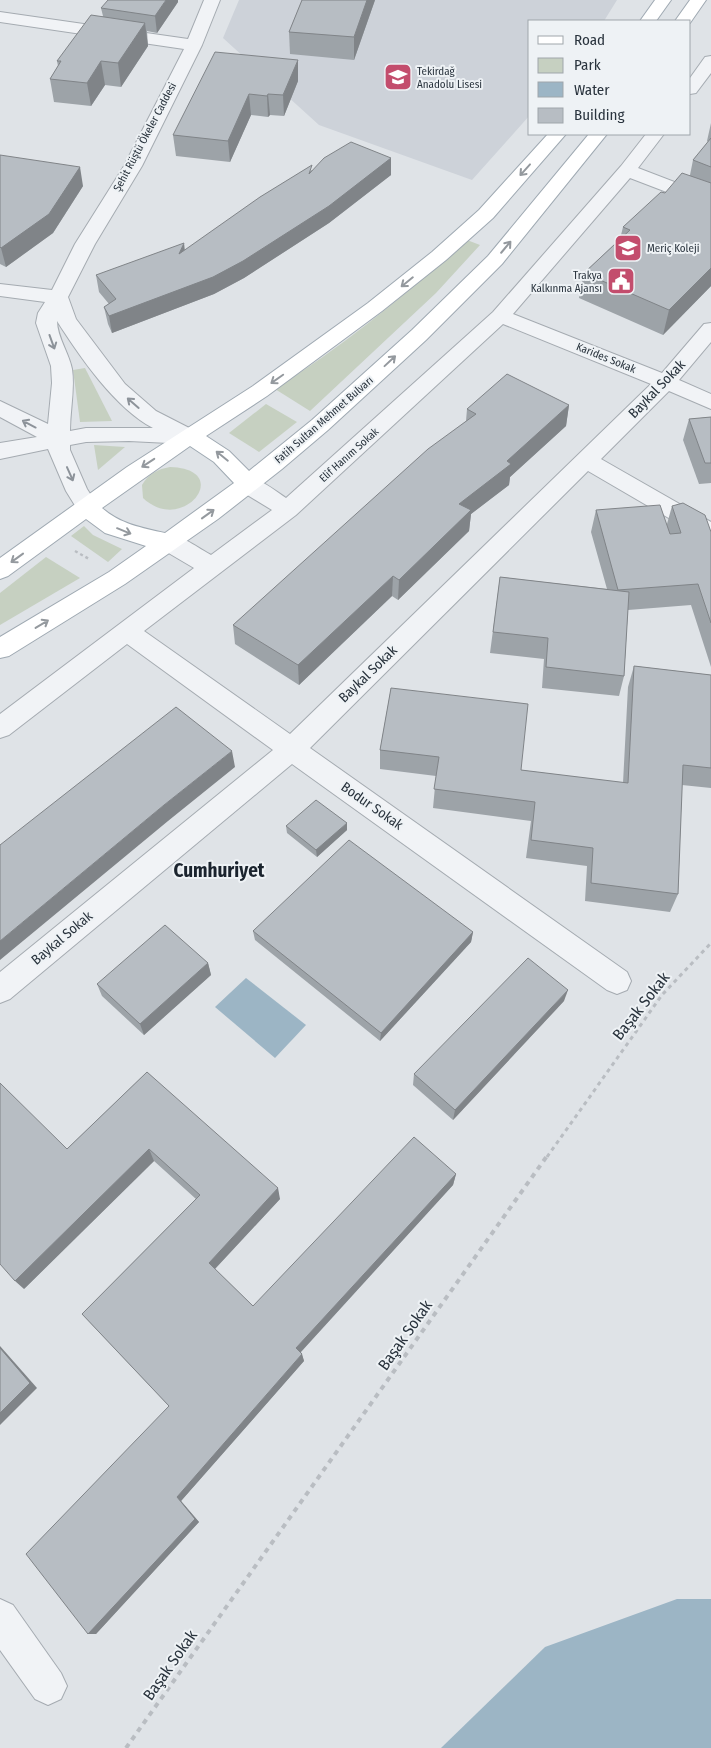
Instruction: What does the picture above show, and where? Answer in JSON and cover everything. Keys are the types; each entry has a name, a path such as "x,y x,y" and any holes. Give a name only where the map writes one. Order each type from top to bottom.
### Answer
{"main road":[{"path":"649,20 664,0"},
{"path":"684,20 698,0"},
{"path":"0,570 87,506 324,346 440,256 486,214 556,135"},
{"name":"Fatih Sultan Mehmet Bulvarı","path":"0,650 117,578 248,484 320,425 419,334 495,260 597,135"},
{"path":"189,437 211,447 226,458 248,484"},
{"path":"87,506 94,515 126,533 168,542"}],"street":[{"name":"Şehit Rüştü Ökeler Caddesi","path":"87,506 77,490 59,450 61,366 46,323 48,313 58,298 85,244 132,166 194,44 212,0"},
{"path":"29,21 40,7"},
{"path":"0,17 194,44"},
{"path":"691,88 711,62"},
{"name":"Elif Hanım Sokak","path":"0,728 288,509 399,410 500,316 627,170 654,135"},
{"path":"627,170 711,203"},
{"path":"0,290 58,298 66,320 118,389 148,416 189,437"},
{"name":"Karides Sokak","path":"500,316 666,382 711,402"},
{"name":"Baykal Sokak","path":"0,990 292,749 666,382 711,329"},
{"path":"0,408 59,439"},
{"path":"0,451 86,435 121,434 189,437"},
{"path":"586,460 711,532"},
{"path":"248,484 288,509"},
{"path":"168,542 212,566"},
{"name":"Bodur Sokak","path":"126,631 618,981"},
{"path":"0,1618 48,1686"}],"path":[{"path":"70,547 94,562"},
{"name":"Başak Sokak","path":"126,1748 662,995 711,943"}],"shaded area":[{"name":"Tekirdağ Anadolu Lisesi","path":"239,0 617,0 605,20 528,20 528,117 472,180 319,125 223,38"}],"green space":[{"path":"467,240 480,245 436,293 310,411 275,389 326,355 374,319"},
{"path":"85,368 112,421 80,422 73,370"},
{"path":"266,404 297,422 259,452 229,433"},
{"path":"94,445 125,447 98,470"},
{"path":"170,467 189,470 199,478 201,488 196,498 186,505 173,509 158,508 143,498 142,485 154,473"},
{"path":"84,526 93,535 122,549 108,562 71,536"},
{"path":"46,557 80,578 0,625 0,593"}],"water":[{"path":"246,978 306,1025 275,1058 215,1007"},
{"path":"677,1599 711,1599 711,1748 441,1748 545,1647"}],"building":[{"path":"108,0 166,0 155,16 101,8"},
{"path":"302,0 367,0 354,37 289,32"},
{"path":"91,15 145,23 118,63 101,61 87,83 50,79 61,61 57,61"},
{"path":"215,52 298,60 283,95 249,94 228,141 173,135"},
{"path":"711,138 711,167 693,160"},
{"path":"351,142 391,158 329,206 243,261 213,277 109,316 104,307 116,299 96,275 184,243 179,254 260,197 312,165 309,174 324,158"},
{"path":"0,155 80,167 49,214 1,248 0,247"},
{"path":"682,173 711,183 711,268 669,310 584,273 630,230 623,227 661,192 665,193"},
{"path":"507,374 569,405 507,461 511,464 459,504 471,510 399,580 393,576 298,665 233,625 428,449 476,414 467,409"},
{"path":"711,417 711,463 705,463 689,419"},
{"path":"683,503 705,515 711,532 711,623 698,584 618,590 596,510 660,505 670,534 681,533 672,506"},
{"path":"500,577 629,592 624,676 546,667 548,638 493,632"},
{"path":"634,666 711,675 711,768 683,765 678,894 591,883 593,848 531,840 535,802 434,789 439,757 380,750 391,688 528,704 521,770 628,783"},
{"path":"176,707 232,751 0,941 0,845"},
{"path":"316,800 347,823 316,850 286,826"},
{"path":"349,840 473,932 381,1033 253,931"},
{"path":"165,925 208,963 140,1024 97,984"},
{"path":"528,958 568,990 455,1110 414,1074"},
{"path":"147,1072 278,1188 209,1263 253,1306 414,1137 456,1174 296,1348 302,1354 177,1497 195,1519 88,1634 26,1554 169,1406 82,1314 200,1195 149,1149 15,1281 0,1264 0,1083 67,1149"},
{"path":"0,1348 30,1383 0,1413"}],"place":[{"name":"Tekirdağ Anadolu Lisesi","path":"398,77"},
{"name":"Meriç Koleji","path":"628,248"},
{"name":"Trakya Kalkınma Ajansı","path":"621,281"}],"district":[{"name":"Cumhuriyet","path":"219,870"}]}
